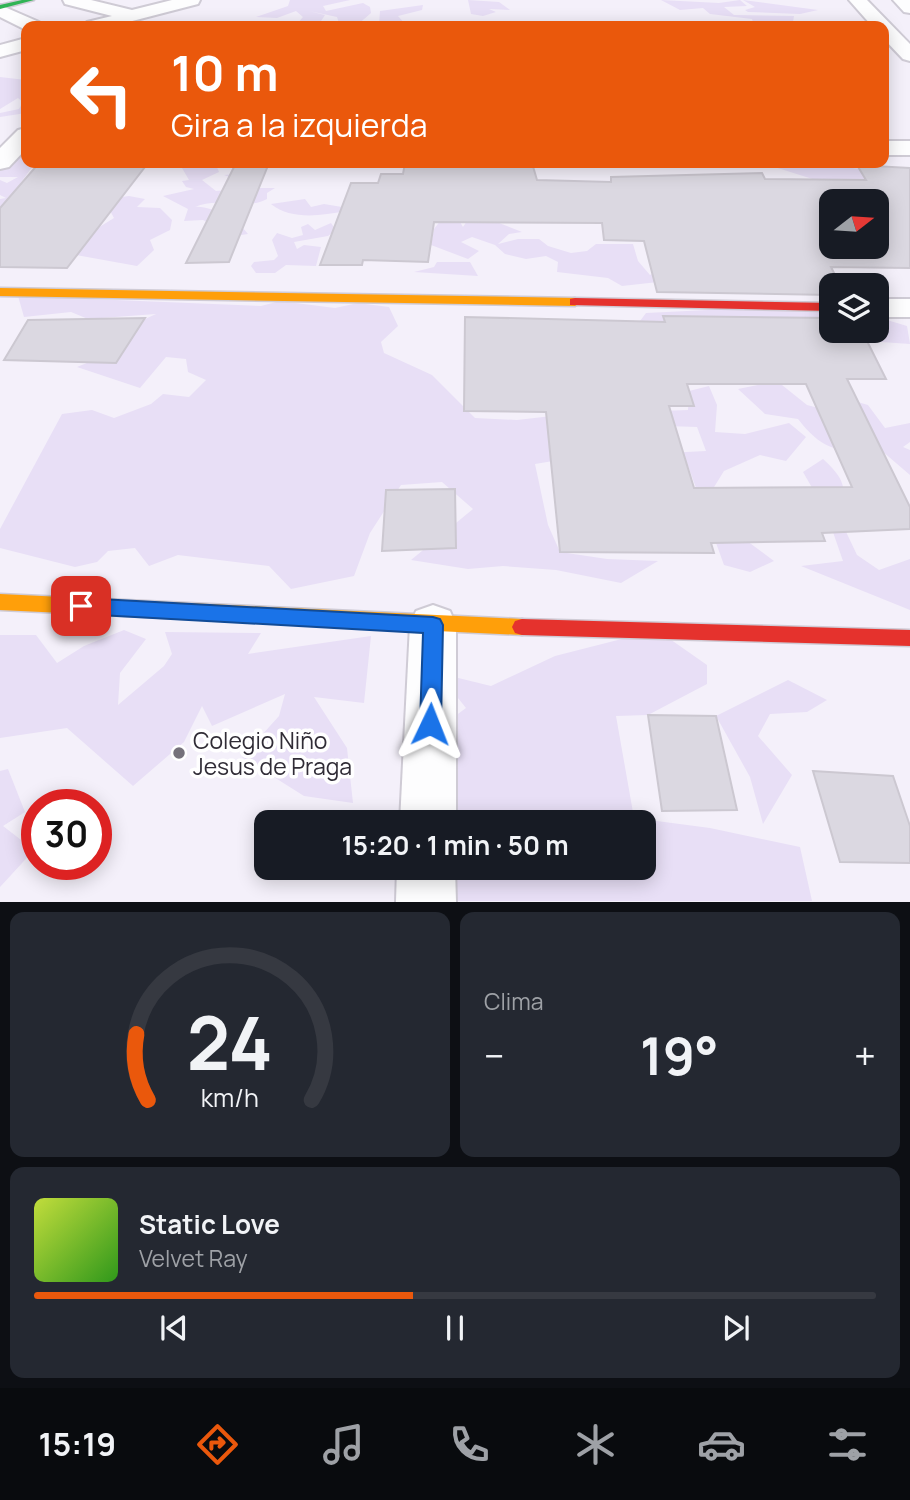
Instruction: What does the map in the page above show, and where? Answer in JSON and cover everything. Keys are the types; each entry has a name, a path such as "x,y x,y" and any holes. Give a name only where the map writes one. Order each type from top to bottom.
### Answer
{"main road":[{"path":"0,9 31,0"},
{"path":"0,292 819,307"},
{"path":"0,602 433,625 910,638"}],"street":[{"path":"71,0 132,16"},
{"path":"112,21 192,0"},
{"path":"857,0 877,21"},
{"path":"901,0 910,8"},
{"path":"0,9 23,21"},
{"path":"0,51 21,45"},
{"path":"0,134 21,134"},
{"path":"0,162 21,139"},
{"path":"889,148 910,148"},
{"path":"889,308 910,308"},
{"path":"428,810 433,625"},
{"path":"426,880 426,901"}],"shaded area":[{"path":"290,0 350,0 323,6 326,11 363,3 370,7 371,13 362,21 338,21 337,17 309,11 325,15 321,21 300,21 303,17 296,11 277,18 256,17 288,6"},
{"path":"468,0 499,2 510,10 489,9 496,12 483,16 471,14"},
{"path":"661,0 719,3 740,0 747,6 724,7 734,15 794,16 793,21 753,21 710,14 703,8 680,10"},
{"path":"743,0 818,10 800,14 748,12 745,10 755,7"},
{"path":"423,5 422,10 398,16 402,21 379,21 380,11"},
{"path":"0,77 21,79 21,100 18,98 0,109"},
{"path":"21,106 21,114 0,117 0,113 19,109"},
{"path":"21,148 21,168 31,168 11,196 0,224 0,199 6,198 0,195 0,180 7,183 18,177 0,177 0,171 12,163"},
{"path":"182,168 218,168 219,172 202,180 216,191 226,190 237,180 224,175 236,174 258,188 275,188 267,193 267,199 259,202 213,203 195,207 208,208 223,215 248,234 235,236 203,220 184,221 188,209 163,196 194,189 186,187 182,181 189,180"},
{"path":"778,168 859,169 883,189 830,189 825,183"},
{"path":"129,196 145,199 137,207 160,208 172,220 170,230 150,240 154,250 137,266 76,255 93,231 114,218 107,205 115,198"},
{"path":"305,199 311,207 324,204 348,208 335,213 297,215 271,204"},
{"path":"457,217 463,227 467,221 484,217 522,232 509,234 498,244 518,239 539,239 548,246 571,253 587,251 596,244 633,244 638,261 650,275 670,263 658,282 622,286 608,278 557,272 558,262 546,256 526,259 505,254 495,245 472,237 461,242 479,251 468,259 431,245 434,229 441,220"},
{"path":"331,223 336,230 328,236 294,242 297,249 304,245 321,247 316,266 286,265 275,273 256,273 251,266 254,262 274,260 278,256 272,240 277,233 292,238 303,235 301,227 308,224 315,230"},
{"path":"437,262 470,262 478,276 414,272 434,267"},
{"path":"18,296 261,306 280,301 335,308 358,303 389,307 398,326 381,342 384,353 432,375 475,418 517,420 578,413 565,459 535,464 548,525 560,552 607,559 658,561 621,583 556,570 503,566 468,569 411,560 473,509 442,482 401,485 370,533 354,576 291,589 269,566 178,555 149,566 135,548 108,551 97,562 75,567 0,548 0,529 62,414 92,410 114,418 151,404 163,394 189,397 206,380 188,372 186,359 166,357 140,388 77,367 126,347 145,319 156,314 88,319 71,312 24,317"},
{"path":"790,306 819,311 819,338 637,325 646,313"},
{"path":"889,321 907,326 910,344 889,343"},
{"path":"777,381 807,405 834,412 823,392 868,405 885,428 910,423 910,442 903,447 910,450 910,475 882,451 845,450 826,445 798,419 765,414 738,389"},
{"path":"709,386 717,405 715,432 745,434 789,423 806,437 786,461 760,455 724,471 711,492 743,538 774,561 750,572 724,565 687,463 638,463 667,453 706,451 697,427 635,425 661,411 688,410 689,391"},
{"path":"823,459 843,485 839,517 857,555 879,570 910,559 910,610 801,566 843,561 826,512 803,472"},
{"path":"124,630 146,639 120,673 118,705 164,666 172,654 165,632 261,633 248,654 371,636 364,703 314,697 347,748 353,803 304,796 242,757 279,716 285,694 212,726 202,706 184,742 133,786 67,728 0,738 0,635 36,635 57,663 84,646"},
{"path":"657,630 707,665 707,684 648,715 616,716 633,810 424,810 424,739 466,708 438,673 491,686 555,656"},
{"path":"788,680 827,700 807,712 770,714 758,736 792,775 763,824 750,777 716,716"},
{"path":"8,769 21,802 21,815 3,826 21,840 21,864 0,887 0,771"},
{"path":"656,821 710,828 800,847 812,901 425,901 424,880 656,880"}],"building":[{"path":"35,168 144,168 67,268 0,267 0,208"},
{"path":"234,168 267,168 229,262 186,263"},
{"path":"404,168 533,168 537,180 611,182 611,177 762,173 765,179 866,180 859,168 910,168 910,268 831,267 834,273 819,273 819,295 657,292 644,241 604,240 602,223 434,222 428,262 363,260 362,265 320,265 351,183 378,183 381,174 403,174"},
{"path":"663,316 819,318 819,343 868,343 886,379 847,379 910,507 910,529 822,533 825,541 711,543 714,553 560,552 546,412 464,411 465,317 665,322","holes":["687,384 806,384 852,487 694,488 669,406 694,406"]},
{"path":"145,318 116,363 4,360 28,320"},
{"path":"455,489 456,548 382,551 386,490"},
{"path":"648,715 716,716 737,810 662,811"},
{"path":"813,771 893,776 910,826 910,863 840,862"}],"traffic: fast":[{"path":"0,7 31,0"}],"traffic: slow":[{"path":"0,292 575,302"},
{"path":"0,602 522,627"}],"traffic: jam":[{"path":"575,302 819,307"},
{"path":"522,627 910,638"}],"place":[{"name":"Colegio Niño Jesus de Praga","path":"179,753"}],"route":[{"path":"81,606 433,625 430,724"}]}
